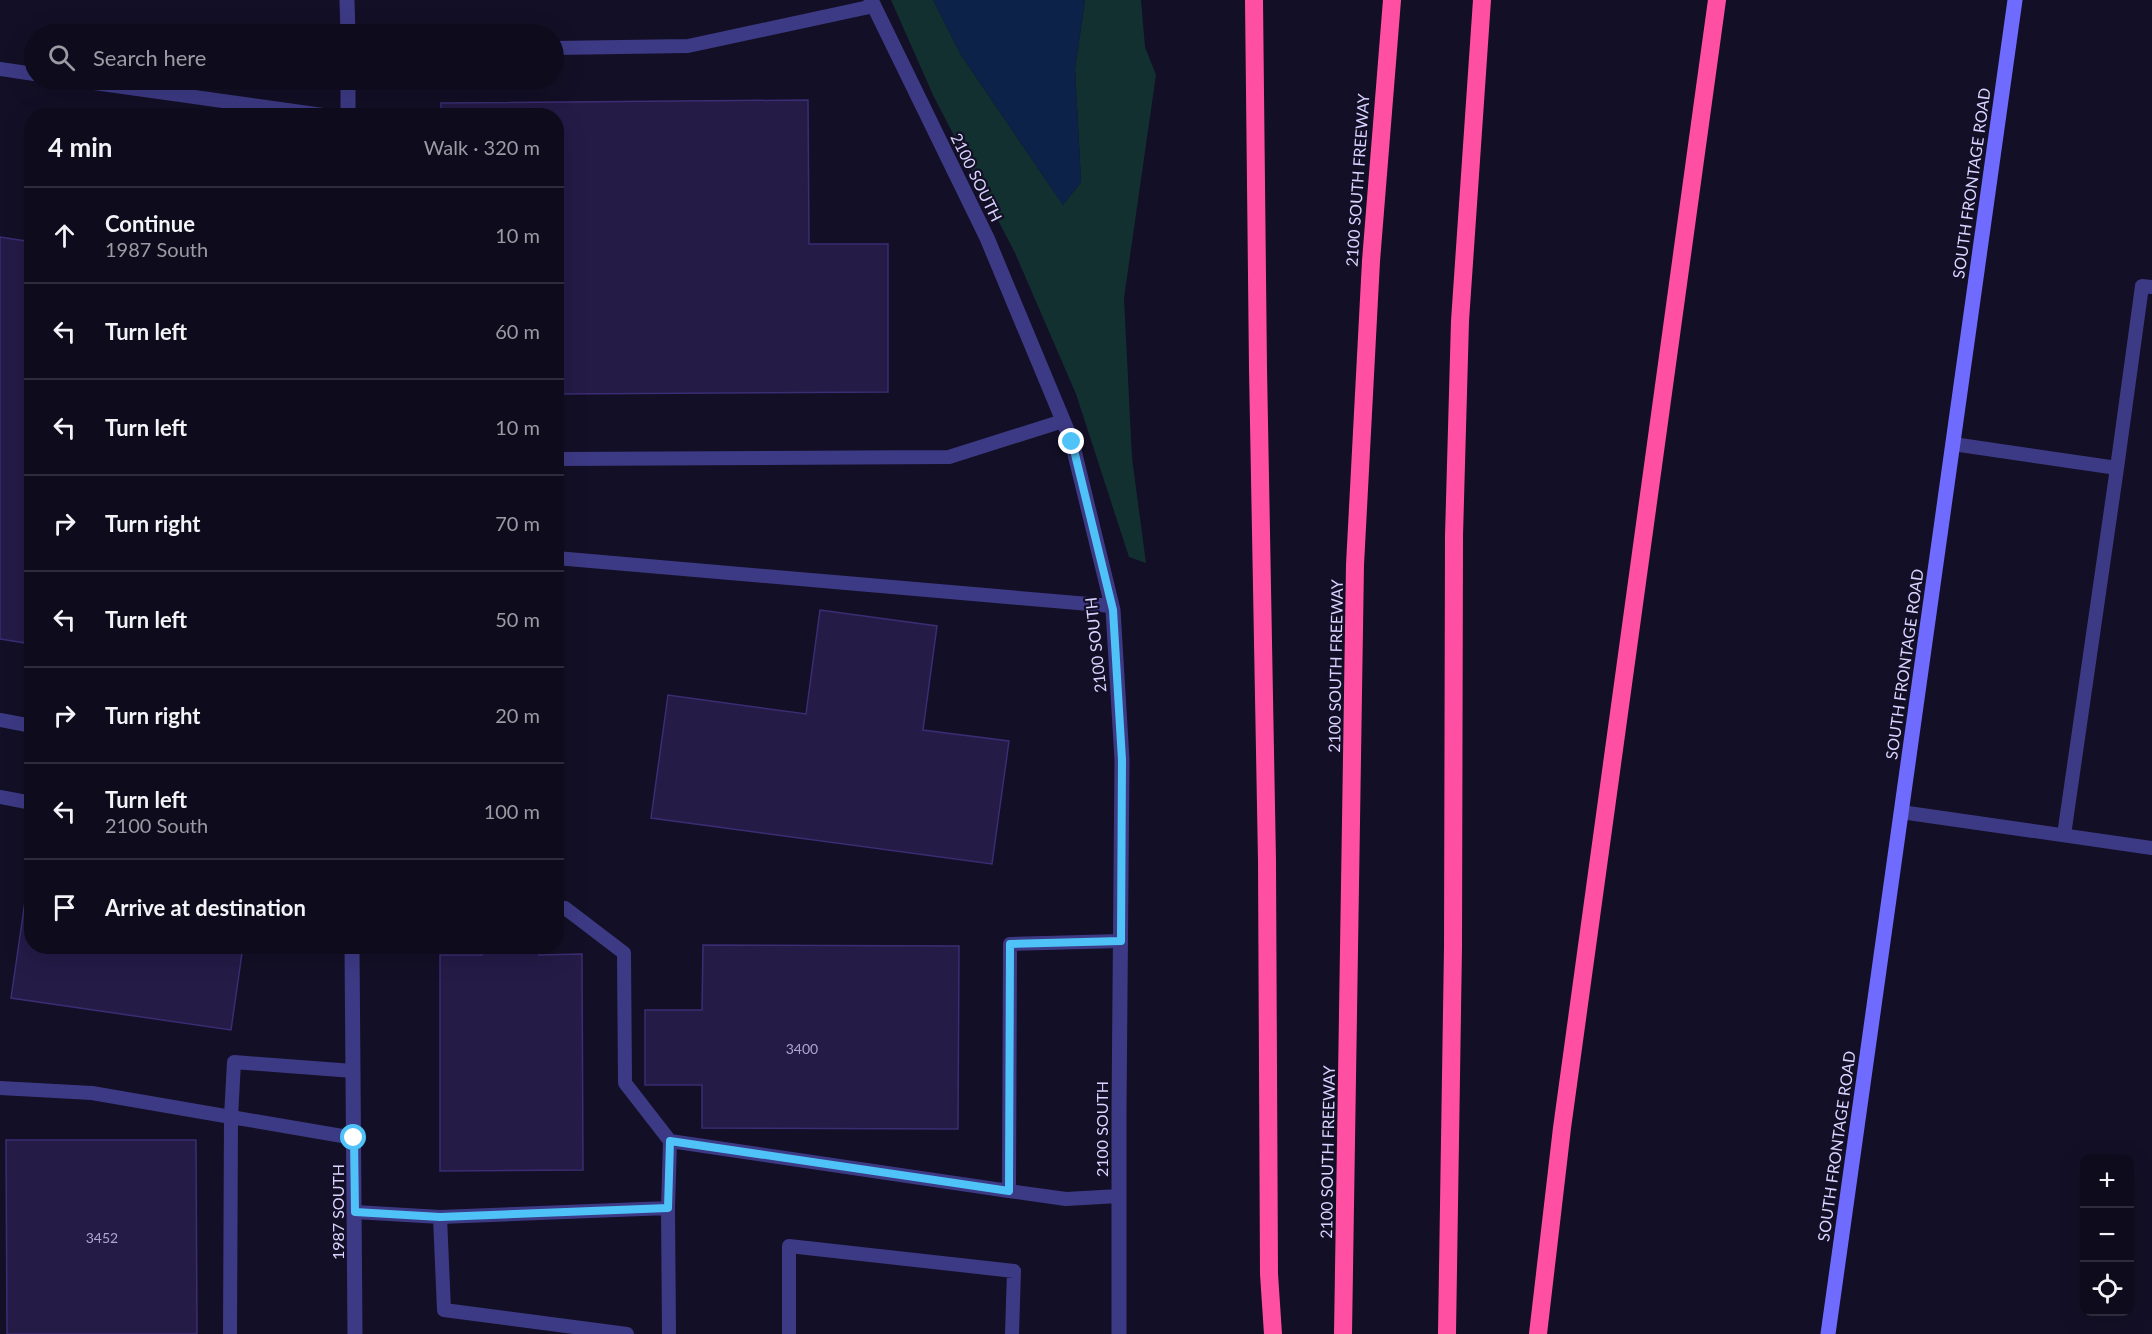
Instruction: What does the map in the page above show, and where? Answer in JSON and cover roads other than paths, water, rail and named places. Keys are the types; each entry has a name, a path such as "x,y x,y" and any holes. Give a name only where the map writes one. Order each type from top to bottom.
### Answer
{"highway":[{"path":"1254,0 1267,872 1269,1274 1273,1334"},
{"name":"2100 SOUTH FREEWAY","path":"1343,1334 1355,565 1371,261 1392,0"},
{"path":"1447,1334 1457,453 1461,310 1482,0"},
{"path":"1538,1334 1562,1128 1717,0"}],"street":[{"path":"347,0 348,24"},
{"name":"SOUTH FRONTAGE ROAD","path":"1828,1334 2015,0"},
{"name":"2100 SOUTH","path":"873,3 987,238 1072,442 1112,606 1122,760 1119,1334"},
{"path":"348,90 348,108"},
{"name":"1987 SOUTH","path":"351,954 355,1334"}],"lane":[{"path":"564,48 688,46 873,3"},
{"path":"0,69 24,73"},
{"path":"144,90 273,108"},
{"path":"2064,836 2142,286 2152,287"},
{"path":"564,459 949,457 1063,421"},
{"path":"1953,444 2117,468"},
{"path":"564,559 1112,606"},
{"path":"0,720 24,724"},
{"path":"0,797 24,802"},
{"path":"1901,812 2152,848"},
{"path":"564,908 624,953 625,1083 670,1141 669,1334"},
{"path":"1009,1191 1010,944 1121,941"},
{"path":"230,1334 231,1117 234,1062 353,1071"},
{"path":"0,1088 92,1093 354,1138"},
{"path":"670,1141 1066,1198 1119,1196"},
{"path":"355,1212 440,1217 668,1208"},
{"path":"440,1217 444,1310 627,1334"},
{"path":"789,1334 789,1246 1014,1271 1012,1334"}],"water":[{"path":"933,0 1085,0 1075,69 1081,182 1063,205 961,55"}]}
